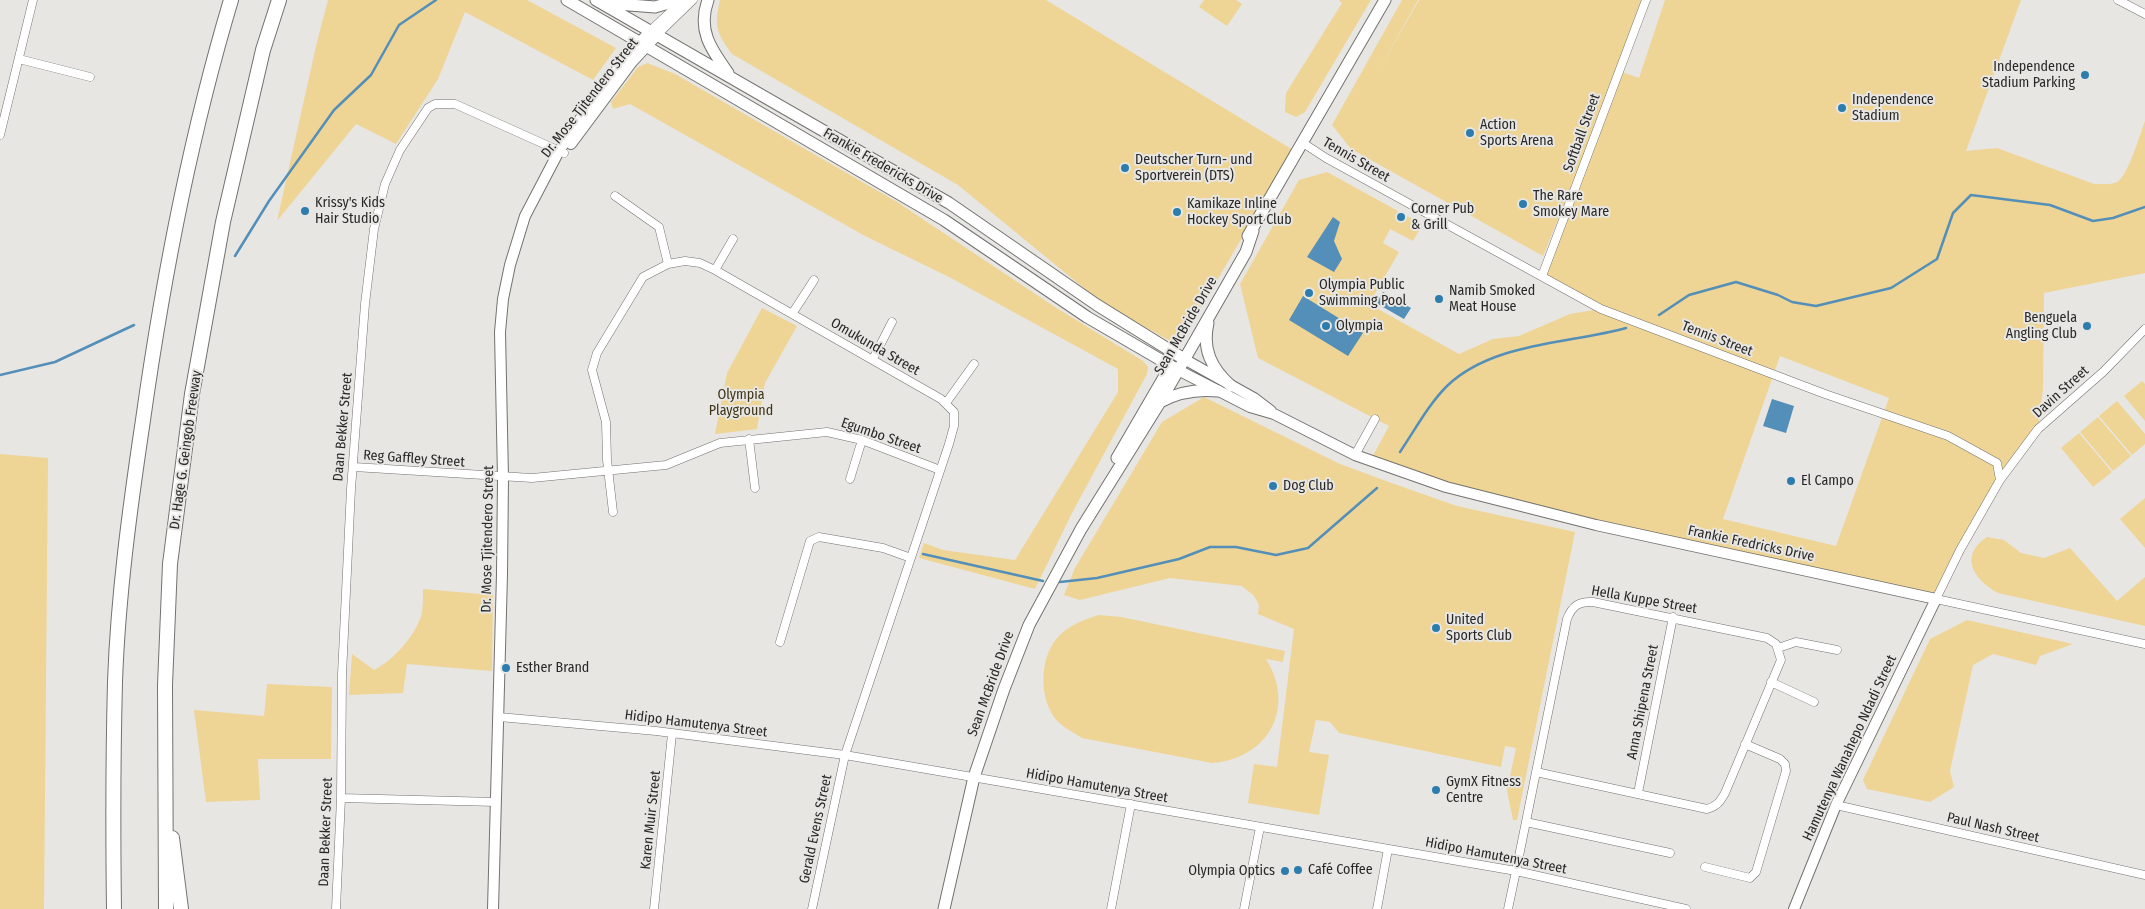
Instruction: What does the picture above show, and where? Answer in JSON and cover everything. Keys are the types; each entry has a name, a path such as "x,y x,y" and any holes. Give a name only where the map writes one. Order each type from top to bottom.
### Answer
{"highway":[{"path":"114,909 115,681 129,514 153,345 189,158 214,56 231,0"},
{"name":"Dr. Hage G. Geingob Freeway","path":"166,909 165,685 170,564 192,394 223,222 263,50 279,0"},
{"path":"165,775 181,909"}],"main road":[{"name":"Frankie Fredericks Drive","path":"566,0 944,220 1087,317 1178,363"},
{"path":"598,1 654,7 679,0"},
{"path":"708,0 703,21 704,32 708,45 730,76"},
{"name":"Sean McBride Drive","path":"1107,484 1113,466 1209,316 1246,252 1253,231 1385,0"},
{"name":"Frankie Fredericks Drive","path":"598,1 949,203 1178,363"},
{"name":"Sean McBride Drive","path":"944,909 974,777 1004,689 1029,625 1061,563 1107,484 1119,470 1160,402 1178,363 1242,244 1253,231"},
{"path":"1209,316 1206,331 1206,350 1215,370 1231,386"},
{"path":"1160,402 1173,395 1190,391 1218,391"}],"street":[{"path":"0,135 33,0"},
{"path":"654,33 683,0"},
{"path":"654,33 693,0"},
{"name":"Softball Street","path":"1542,276 1646,0"},
{"path":"2118,0 2145,14"},
{"name":"Dr. Mose Tjitendero Street","path":"493,909 499,717 503,478 500,332 503,299 525,216 545,178 561,152 643,44 654,33"},
{"path":"19,59 90,77"},
{"name":"Daan Bekker Street","path":"336,909 341,798 342,674 351,488 365,304 374,229 385,184 409,133 428,108 435,104 455,104 561,152"},
{"name":"Tennis Street","path":"1303,142 1326,158 1619,317 1659,329 1781,377 1948,436 1997,463 2000,480"},
{"path":"615,196 656,223 659,227 668,264"},
{"path":"715,270 733,239"},
{"name":"Omukunda Street","path":"609,470 606,422 592,370 594,362 605,338 636,286 652,271 668,264 693,261 715,270 873,359 946,403"},
{"path":"792,314 814,280"},
{"path":"873,359 892,322"},
{"name":"Davin Street","path":"2000,480 2038,429 2110,365 2145,329"},
{"name":"Frankie Fredricks Drive","path":"1178,363 1254,398 1274,414"},
{"name":"Frankie Fredricks Drive","path":"1178,363 1218,391 1250,407 1274,414 1355,455 1446,487 1529,509 1936,600 2145,644"},
{"path":"846,755 955,421 954,412 946,403 974,364"},
{"path":"1355,455 1375,419"},
{"name":"Egumbo Street","path":"503,478 532,478 666,465 720,443 827,432 862,440 940,470"},
{"path":"749,439 754,488"},
{"path":"850,478 862,440"},
{"name":"Reg Gaffley Street","path":"354,467 503,478"},
{"path":"609,470 613,512"},
{"path":"1936,600 1960,550 2000,480"},
{"path":"780,642 810,541 819,537 874,546 911,558"},
{"name":"Hamutenya Wanahepo Ndadi Street","path":"1794,909 1836,805 1936,600"},
{"name":"Hella Kuppe Street","path":"1508,909 1570,610 1584,601 1672,617 1767,638 1778,648"},
{"name":"Anna Shipena Street","path":"1638,793 1672,617"},
{"path":"1536,772 1707,809 1714,807 1725,794 1781,660 1778,648 1796,642 1837,650"},
{"path":"1771,682 1814,702"},
{"name":"Hidipo Hamutenya Street","path":"499,717 672,734 846,755 1516,871 1686,909"},
{"name":"Karen Muir Street","path":"654,909 672,734"},
{"path":"1705,867 1750,878 1756,872 1786,770 1785,764 1780,759 1745,744"},
{"name":"Gerald Evens Street","path":"812,909 846,755"},
{"path":"341,798 496,802"},
{"path":"1111,909 1131,804"},
{"name":"Paul Nash Street","path":"1836,805 2145,876"},
{"path":"1526,822 1670,853"},
{"path":"1244,909 1260,827"},
{"path":"1377,909 1388,849"},
{"path":"1646,909 1647,900"}],"green space":[{"path":"328,0 527,0 616,48 593,80 465,12 438,79 396,144 356,124 277,221"},
{"name":"Deutscher Turn- und Sportverein (DTS)","path":"720,0 1046,0 1293,150 1179,346 1102,303 958,185 732,54 718,29 717,16"},
{"path":"1204,0 1236,0 1242,4 1227,26 1199,7"},
{"path":"1339,0 1371,0 1305,112 1296,117 1285,112 1286,93 1342,3"},
{"name":"Action Sports Arena","path":"1402,0 1418,0 1377,73 1419,0 1641,0 1587,149 1543,256 1351,149 1332,125"},
{"path":"1665,0 2021,0 1966,151 1997,148 2094,184 2112,184 2117,182 2125,172 2145,121 2145,273 2044,293 2043,389 2038,429 2000,480 1936,599 1459,491 1370,461 1389,426 1258,358 1240,284 1299,180 1327,172 1418,222 1421,227 1413,241 1390,229 1383,243 1399,252 1369,304 1459,354 1493,339 1519,336 1570,314 1600,309 1542,276 1619,71 1639,78","holes":["1780,356 1889,398 1836,546 1723,519"]},
{"path":"647,63 675,74 897,202 1055,307 1143,361 1148,367 1147,374 1072,513 1035,589 919,558 924,543 943,550 1015,560 1118,392 1118,369 951,278 865,236 630,104 613,109 611,102 638,67"},
{"name":"Olympia Playground","path":"762,308 797,326 765,383 757,429 715,434 727,373"},
{"path":"2142,381 2145,384 2145,421 2124,396"},
{"path":"1204,397 1340,464 1397,485 1457,506 1575,532 1517,820 1513,820 1507,791 1516,748 1505,746 1501,767 1339,733 1330,722 1316,720 1309,752 1329,755 1319,815 1248,803 1254,764 1277,767 1294,629 1258,614 1259,605 1254,596 1242,586 1170,578 1080,600 1064,595 1075,568 1162,422"},
{"path":"2117,401 2145,434 2145,444 2132,455 2099,416"},
{"path":"2098,417 2131,456 2113,471 2080,432"},
{"path":"2079,433 2112,472 2093,487 2061,448"},
{"path":"0,454 48,458 44,909 0,909"},
{"path":"2145,498 2145,548 2120,519"},
{"path":"1987,537 2004,540 2021,553 2044,558 2070,548 2117,601 2145,577 2145,626 1998,593 1989,588 1976,575 1971,560 1978,544"},
{"path":"423,589 493,595 492,671 407,664 403,693 349,695 352,654 374,670 389,660 415,630 422,613"},
{"path":"1099,615 1121,617 1285,651 1283,662 1266,659 1275,678 1278,696 1277,713 1271,728 1261,742 1248,752 1231,759 1212,763 1082,738 1067,729 1054,717 1045,697 1045,663 1054,642 1065,630 1079,622"},
{"path":"1967,620 2073,644 2040,656 2036,665 1993,654 1973,665 1950,771 1954,787 1930,802 1867,789 1863,780 1930,639"},
{"path":"267,684 332,687 331,759 258,759 260,800 206,802 194,710 264,716"}],"water":[{"path":"1333,217 1340,222 1334,241 1342,259 1334,272 1307,257"},
{"path":"1383,292 1411,308 1404,319 1376,303"},
{"name":"Olympia","path":"1303,296 1363,333 1348,356 1289,320"},
{"path":"1772,399 1794,406 1786,433 1763,426"}],"waterway":[{"path":"235,256 269,201 334,110 371,75 399,25 436,0"},
{"path":"1659,315 1689,295 1736,282 1778,295 1792,302 1816,306 1891,288 1937,259 1953,213 1971,195 2050,205 2093,221 2113,218 2145,207"},
{"path":"0,375 55,362 134,325"},
{"path":"1400,452 1440,393 1466,372 1486,361 1532,346 1626,328"},
{"path":"1060,582 1097,578 1179,559 1210,547 1236,547 1276,555 1308,548 1377,488"},
{"path":"923,554 1043,581"}],"place":[{"name":"Independence Stadium Parking","path":"2085,75"},
{"name":"Independence Stadium","path":"1842,108"},
{"name":"Action Sports Arena","path":"1470,133"},
{"name":"Deutscher Turn- und Sportverein (DTS)","path":"1125,168"},
{"name":"The Rare Smokey Mare","path":"1523,204"},
{"name":"Krissy's Kids Hair Studio","path":"305,211"},
{"name":"Kamikaze Inline Hockey Sport Club","path":"1177,212"},
{"name":"Corner Pub & Grill","path":"1401,217"},
{"name":"Olympia Public Swimming Pool","path":"1309,293"},
{"name":"Namib Smoked Meat House","path":"1439,299"},
{"name":"Olympia","path":"1326,326"},
{"name":"Benguela Angling Club","path":"2087,326"},
{"name":"El Campo","path":"1791,481"},
{"name":"Dog Club","path":"1273,486"},
{"name":"United Sports Club","path":"1436,628"},
{"name":"Esther Brand","path":"506,668"},
{"name":"GymX Fitness Centre","path":"1436,790"},
{"name":"Café Coffee","path":"1298,870"},
{"name":"Olympia Optics","path":"1285,871"}]}
